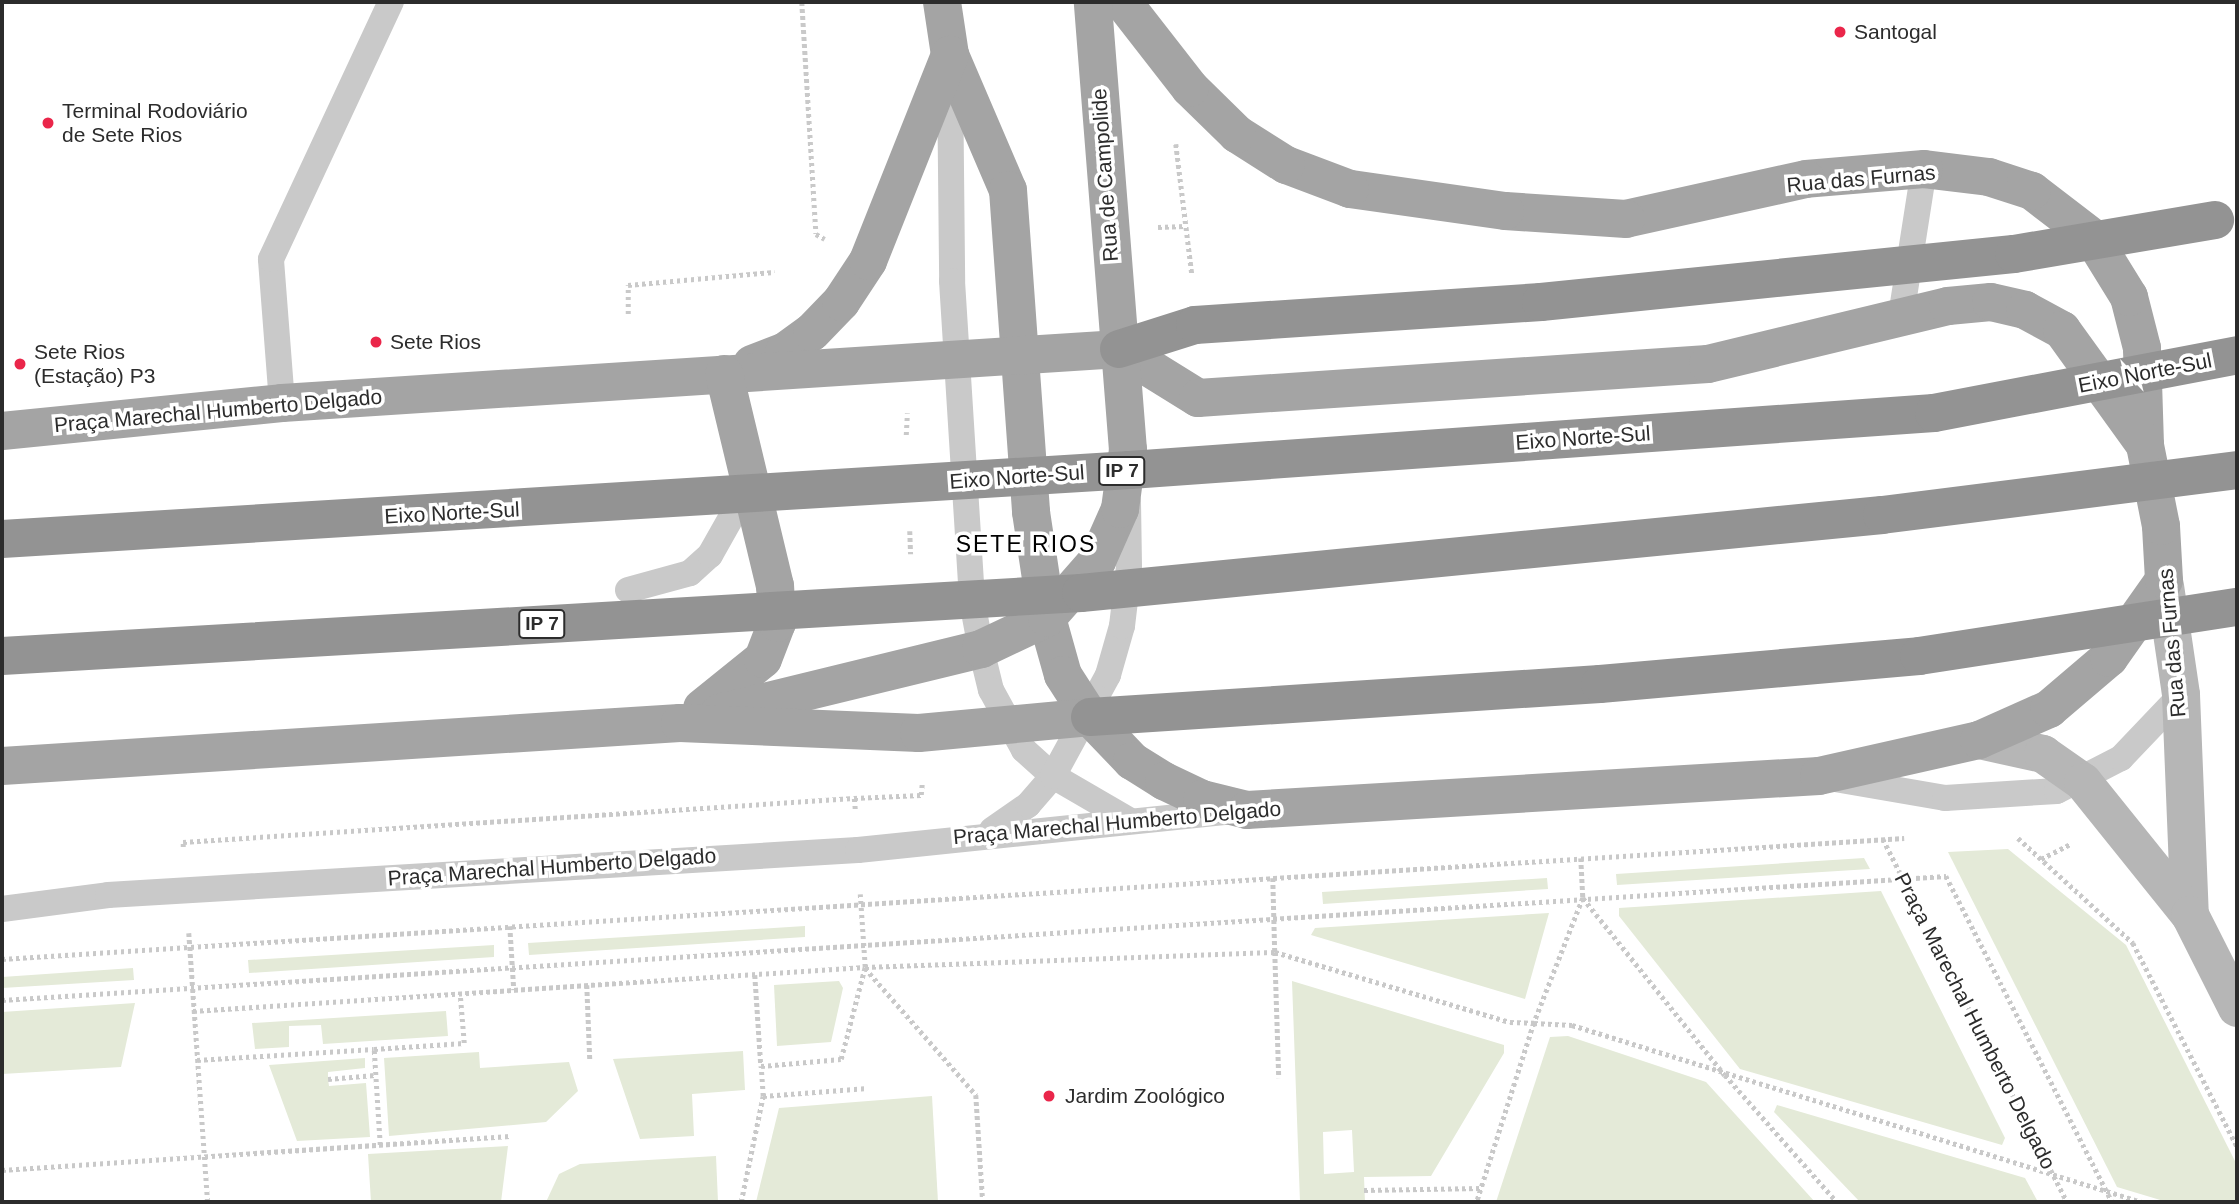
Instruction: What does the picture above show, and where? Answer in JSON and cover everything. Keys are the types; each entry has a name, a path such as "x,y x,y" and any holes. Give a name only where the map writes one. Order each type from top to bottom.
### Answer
{"highway":[{"path":"1119,349 1195,325 1541,302 2014,254 2226,218"},
{"name":"Eixo Norte-Sul","path":"2,539 1061,475 1934,413 2237,355"},
{"name":"IP 7","path":"2,656 1081,593 1882,515 2237,470"},
{"path":"1090,718 1600,684 1919,656 2237,607"}],"main road":[{"path":"942,2 950,55 1008,190 1022,355 1031,512 1046,618 1063,675 1090,718 1132,761 1164,781 1202,799 1247,810"},
{"name":"Rua de Campolide","path":"1046,618 1097,561 1120,509 1128,450 1093,2"},
{"name":"Rua das Furnas","path":"1123,2 1190,89 1237,134 1286,166 1350,189 1492,209 1626,219 1806,179 1924,169 2012,183 2060,207 2092,237 2129,297 2142,348 2145,445 2161,526 2164,580"},
{"path":"680,723 751,672 774,635 775,586 724,374 784,352 841,302 868,261 950,55"},
{"path":"1119,349 1199,398 1708,364 1901,316 1991,302 2048,321 2078,347 2145,445"},
{"name":"Praça Marechal Humberto Delgado","path":"2,431 282,403 1119,349"},
{"name":"Praça Marechal Humberto Delgado","path":"1247,810 1819,776 1979,740 2016,727 2080,687 2109,657 2164,580"},
{"path":"680,723 981,649 1046,618"},
{"path":"2,766 680,723 919,733 1090,718"}],"street":[{"name":"Rua das Furnas","path":"2164,580 2181,695 2190,915"},
{"name":"Rua das Furnas","path":"1979,740 2043,754 2083,782 2190,915 2237,1008"}],"lane":[{"path":"282,403 271,259 391,2"},
{"path":"950,55 950,241 972,601 981,649 1007,724 1054,776 1129,820"},
{"path":"1901,316 1924,169"},
{"path":"987,832 1028,806 1054,776 1090,718 1122,626 1129,566 1128,450"},
{"path":"628,590 690,573 710,555 752,482"},
{"path":"1819,776 1945,798 2034,795 2083,782 2121,758 2181,695"},
{"name":"Praça Marechal Humberto Delgado","path":"2,909 108,895 858,850 987,832 1247,810"}],"path":[{"path":"1190,89 1173,118 1195,325"},
{"path":"628,314 628,285 774,272"},
{"path":"1983,797 1985,832 2010,832 2133,943 2237,1146"},
{"path":"2,960 1909,838"},
{"name":"Praça Marechal Humberto Delgado","path":"1883,839 2067,1202"},
{"path":"1477,1202 1534,1023 1583,898 1580,859"},
{"path":"2,1000 1946,876 2112,1202"},
{"path":"1273,878 1279,1078"},
{"path":"1583,898 1725,1075 1838,1202"},
{"path":"510,926 514,990"},
{"path":"193,1011 865,967 1275,952 1510,1022 1572,1025 1725,1075 2141,1202"},
{"path":"865,967 976,1095 984,1202"},
{"path":"755,975 761,1066"},
{"path":"587,985 590,1060"},
{"path":"197,1060 464,1043 460,994"},
{"path":"374,1049 380,1145"},
{"path":"328,1079 375,1075"},
{"path":"763,1096 868,1088"},
{"path":"2,1170 510,1136"},
{"path":"1364,1190 1481,1188"}],"green space":[{"path":"2008,849 2126,945 2237,1165 2237,1202 2167,1202 2117,1187 1948,852"},
{"path":"1864,858 1870,869 1617,885 1616,874"},
{"path":"1547,878 1548,889 1323,904 1322,892"},
{"path":"1881,891 2005,1138 2002,1145 1740,1069 1619,916 1619,908"},
{"path":"1549,913 1525,999 1311,935 1315,928"},
{"path":"805,926 805,937 529,955 528,943"},
{"path":"494,945 494,957 249,973 248,960"},
{"path":"133,968 134,980 2,988 2,977"},
{"path":"839,981 843,988 831,1042 777,1046 774,985"},
{"path":"1292,981 1504,1045 1504,1053 1431,1176 1364,1177 1365,1202 1300,1202","holes":["1352,1130 1354,1172 1324,1174 1323,1132"]},
{"path":"135,1003 121,1067 2,1074 2,1012"},
{"path":"446,1011 448,1036 323,1044 321,1025 289,1026 289,1047 255,1049 252,1023"},
{"path":"1568,1036 1706,1082 1815,1202 1496,1202 1550,1037"},
{"path":"743,1051 745,1090 692,1094 694,1136 640,1139 613,1059"},
{"path":"479,1052 480,1068 569,1062 578,1091 546,1122 389,1136 384,1058"},
{"path":"365,1058 365,1068 328,1072 328,1079 329,1086 366,1083 370,1137 297,1141 269,1065"},
{"path":"932,1096 938,1202 756,1202 779,1108"},
{"path":"1777,1105 2025,1178 2038,1202 1860,1202 1774,1112"},
{"path":"508,1146 501,1202 371,1202 368,1154"},
{"path":"716,1156 718,1202 546,1202 559,1174 580,1164"}],"place":[{"name":"Santogal","path":"1840,32"},
{"name":"Terminal Rodoviário de Sete Rios","path":"48,123"},
{"name":"Sete Rios","path":"376,342"},
{"name":"Sete Rios (Estação) P3","path":"20,364"},
{"name":"Jardim Zoológico","path":"1049,1096"}],"district":[{"name":"SETE RIOS","path":"1026,544"}]}
